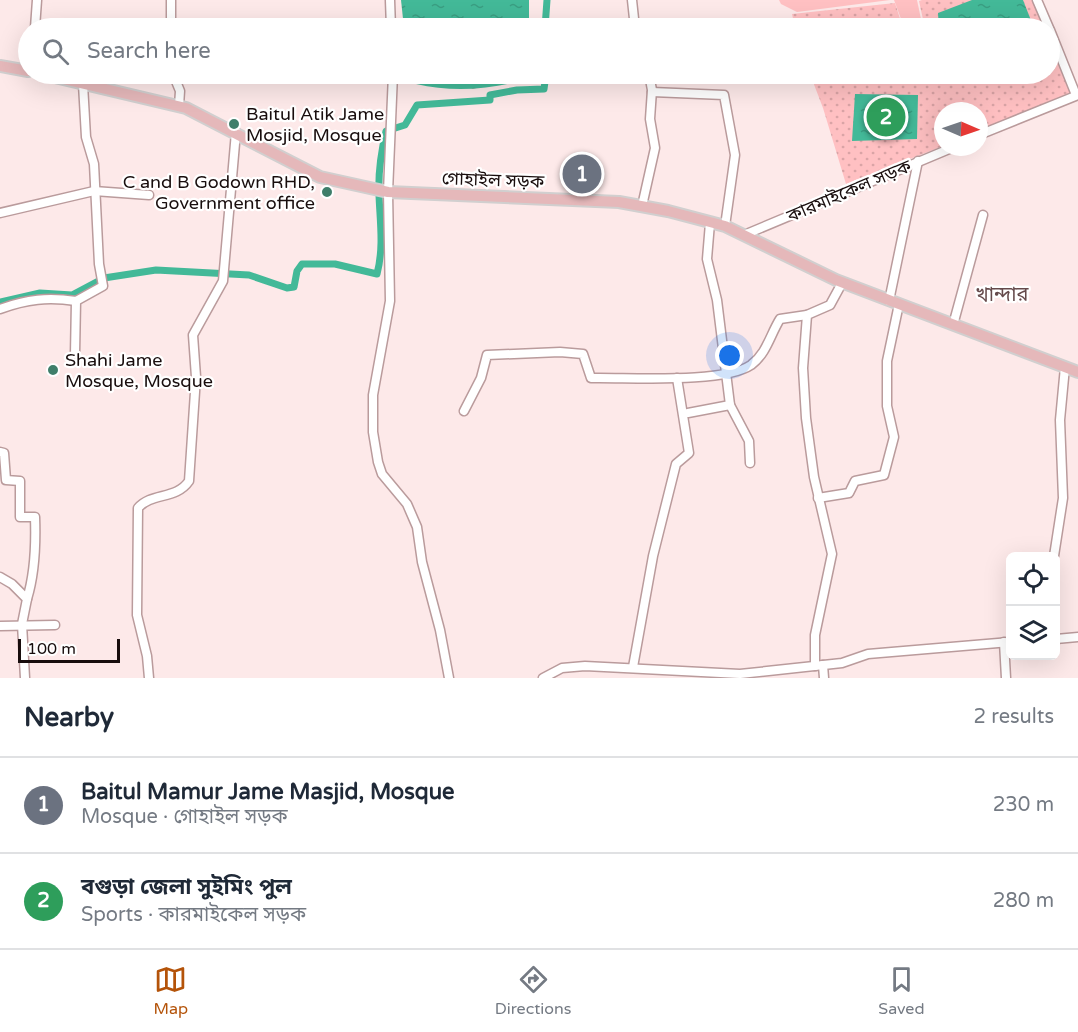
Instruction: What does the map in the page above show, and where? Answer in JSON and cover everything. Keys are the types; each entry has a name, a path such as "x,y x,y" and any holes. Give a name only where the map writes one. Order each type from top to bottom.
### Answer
{"main road":[{"path":"0,66 18,69"},
{"name":"গোহাইল সড়ক","path":"83,84 179,106 236,132 320,177 382,190 585,200 642,206 724,226 744,235 756,244 842,283 1078,372"}],"street":[{"path":"36,18 37,0"},
{"path":"171,0 171,18"},
{"path":"390,0 391,18"},
{"path":"632,0 634,18"},
{"path":"1037,0 1044,18"},
{"path":"988,131 1077,95 1060,55"},
{"path":"0,309 21,301 51,297 76,301 103,286 94,191 94,164 86,137 83,84"},
{"path":"177,84 180,91 179,106"},
{"path":"393,84 392,134 382,190 390,301 373,395 373,432 382,474 407,504 417,527 422,562 438,620 449,678"},
{"path":"642,206 648,169 655,148 650,119 651,84"},
{"path":"652,92 724,95 735,155 724,226"},
{"path":"149,678 147,656 137,615 138,508 142,503 176,494 189,481 196,377 193,335 224,275 236,132"},
{"name":"কারমাইকেল সড়ক","path":"744,235 934,155"},
{"path":"818,498 849,493 855,481 884,475 894,437 887,406 887,361 894,303 918,161"},
{"path":"0,213 94,191 149,195"},
{"path":"953,325 983,215"},
{"path":"711,223 707,259 717,300 730,405 749,441 750,463"},
{"path":"464,411 481,378 487,355 560,352 583,354 591,378 677,378 725,373 749,366 765,351 780,319 807,315 830,305 842,283"},
{"path":"75,354 76,301"},
{"path":"807,315 803,393 818,498 832,554 815,635 819,666 824,678"},
{"path":"1055,552 1063,498 1060,420 1065,367"},
{"path":"627,678 675,464 688,453 677,378"},
{"path":"688,413 730,405"},
{"path":"0,452 4,453 6,480 20,481 20,517 35,517 36,539 22,624 25,678"},
{"path":"0,577 12,584 27,599"},
{"path":"0,626 55,625"},
{"path":"1060,639 1078,637"},
{"path":"543,678 562,668 629,667 740,674 842,663 868,654 1006,642"},
{"path":"1006,660 1006,678"}],"shaded area":[{"path":"779,0 890,0 797,12 781,4"},
{"path":"894,0 917,0 921,18 901,18"},
{"path":"922,0 1032,0 1040,18 923,18 919,1"},
{"path":"895,3 900,18 793,18 792,14"},
{"path":"1060,64 1072,93 988,127 988,102 934,102 934,150 846,184 814,84 1060,84"}],"water":[{"path":"401,0 529,0 529,18 403,18"},
{"path":"972,0 1023,0 1030,18 938,18 938,13"},
{"path":"416,84 507,84 482,88 429,87"},
{"path":"855,94 918,95 917,139 852,141"}],"waterway":[{"path":"546,18 547,0"},
{"path":"0,302 40,293 72,295 104,278 156,270 249,275 287,288 294,287 297,271 302,264 335,264 377,274 381,244 379,171 386,131 405,125 417,105 490,100 490,95 517,90 544,89 545,84"}],"place":[{"name":"বগুড়া জেলা সুইমিং পুল","path":"886,117"},
{"name":"Baitul Atik Jame Mosjid, Mosque","path":"234,124"},
{"name":"Baitul Mamur Jame Masjid, Mosque","path":"582,174"},
{"name":"C and B Godown RHD, Government office","path":"327,192"},
{"name":"Shahi Jame Mosque, Mosque","path":"53,370"}],"district":[{"name":"খান্দার","path":"1002,295"}]}
